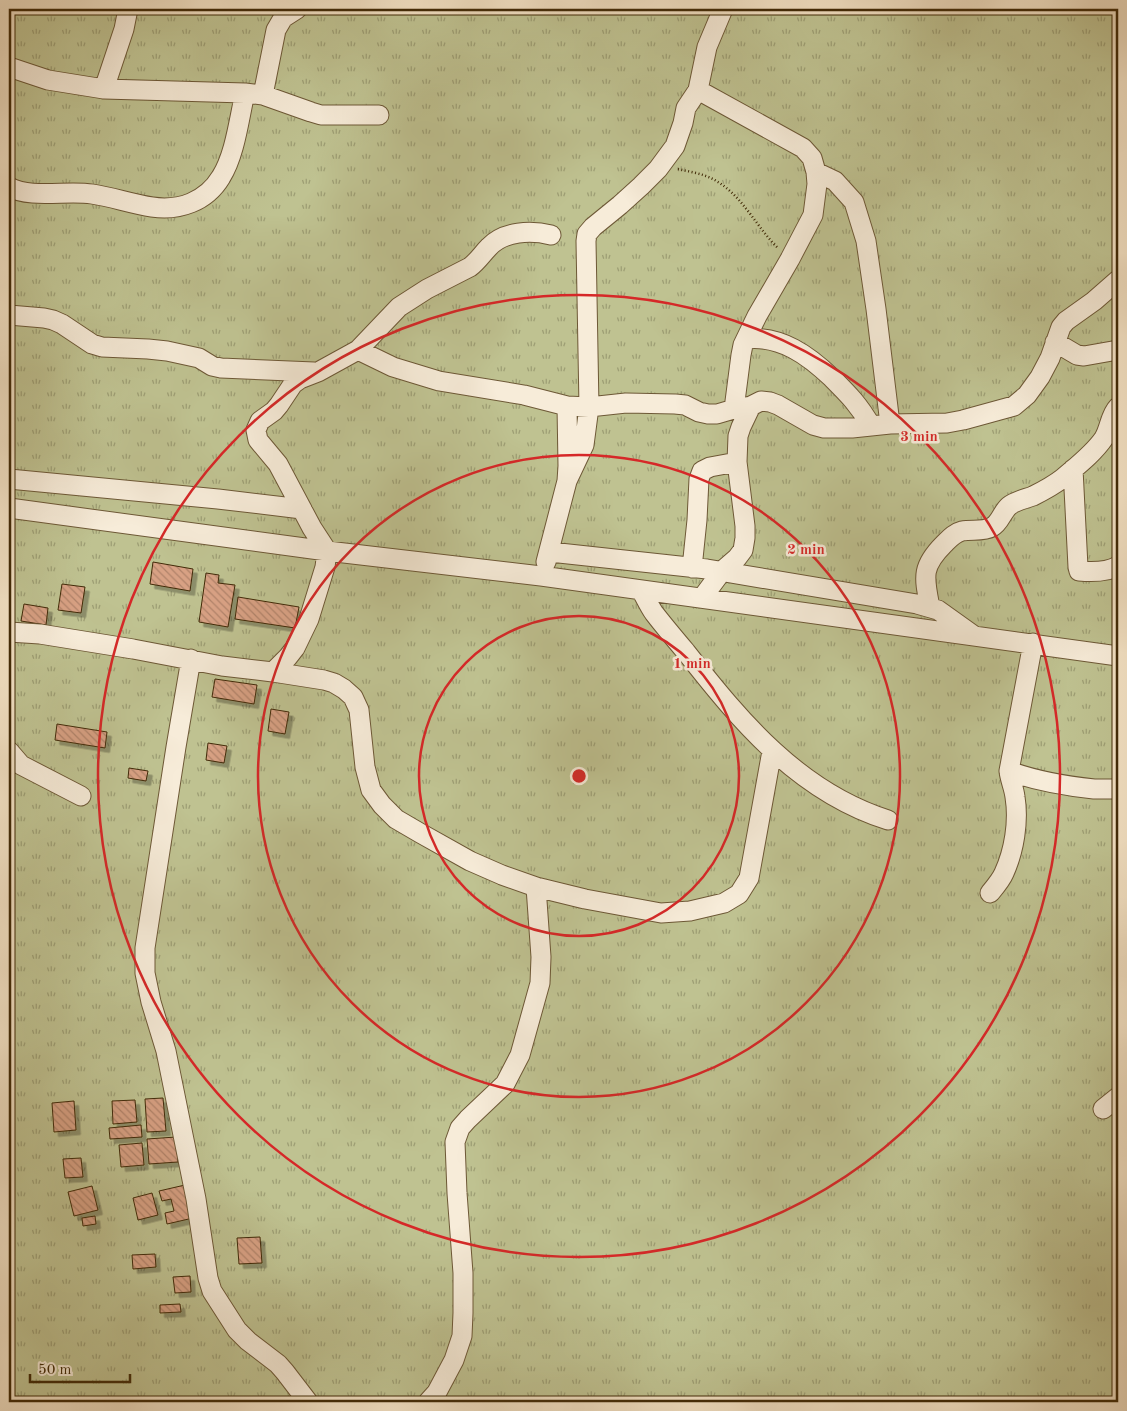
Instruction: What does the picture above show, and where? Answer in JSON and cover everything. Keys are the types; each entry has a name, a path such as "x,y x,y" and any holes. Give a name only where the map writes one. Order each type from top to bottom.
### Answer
{"street":[{"path":"104,89 124,29 128,9"},
{"path":"9,188 26,193 92,194 165,208 185,206 198,200 221,178 254,94 276,30 283,18 298,9"},
{"path":"541,576 550,552 567,482 584,445 589,406 587,234 593,226 620,205 658,169 675,146 686,108 698,90 707,47 722,9"},
{"path":"9,68 48,80 104,89 254,94 322,115 379,115"},
{"path":"698,90 803,148 812,158 817,184 813,215 757,316 741,355 743,407 738,436 737,462 745,538 742,550 702,598"},
{"path":"816,172 835,181 854,202 866,241 890,424"},
{"path":"273,672 288,658 295,648 310,619 326,568 327,551 278,464 258,440 256,430 260,421 274,411 293,384 358,350 399,307 426,289 470,267 497,240 512,234 551,234"},
{"path":"358,350 393,367 438,382 524,396 566,406 675,404 685,405 699,412 717,414 761,401 778,405 813,425 824,428 947,423 1014,406 1027,395 1040,377 1050,358 1061,327 1066,320 1094,301 1118,280"},
{"path":"9,316 53,320 92,344 102,347 167,351 199,358 212,366 221,368 318,372"},
{"path":"746,339 772,340 790,346 805,355 856,402 871,426"},
{"path":"1055,342 1077,355 1084,356 1118,350"},
{"path":"566,406 567,482"},
{"path":"930,607 925,584 926,572 929,562 936,552 955,534 962,531 994,526 1006,508 1045,490 1060,480 1102,440 1118,407"},
{"path":"692,568 699,479 702,471 710,467 737,462"},
{"path":"1073,469 1078,568 1080,571 1108,570 1118,566"},
{"path":"9,479 302,509"},
{"path":"9,508 327,551 541,576 1118,656"},
{"path":"550,552 722,572 930,607 938,610 974,637"},
{"path":"641,590 654,612 723,698 772,751 833,796 860,810 888,820"},
{"path":"9,632 40,634 334,683 353,697 359,710 365,767 371,790 396,819 470,861 502,875 536,887 584,899 661,913 690,911 724,903 739,894 750,878 772,751"},
{"path":"990,893 1003,875 1015,834 1015,795 1009,778 1009,771 1032,644"},
{"path":"191,660 146,948 146,973 151,1002 166,1051 196,1198 208,1278 212,1291 237,1330 278,1364 308,1402"},
{"path":"9,751 22,765 81,796"},
{"path":"1009,771 1026,777 1076,786 1096,789 1118,789"},
{"path":"428,1402 437,1392 454,1360 462,1336 464,1313 463,1274 455,1142 460,1128 468,1118 505,1084 520,1055 540,983 541,957 536,887"},
{"path":"1103,1109 1118,1097"}],"path":[{"path":"658,169 674,168 700,174 718,182 736,198 773,243 790,259"}],"green space":[{"path":"9,9 1118,9 1118,1402 9,1402"}],"building":[{"path":"153,562 193,569 190,591 150,584"},
{"path":"206,573 219,575 218,583 235,585 228,627 199,622"},
{"path":"62,584 85,587 81,613 58,610"},
{"path":"238,597 299,607 295,628 235,619"},
{"path":"24,604 48,608 46,625 21,621"},
{"path":"215,679 257,685 254,704 212,697"},
{"path":"271,709 289,712 285,734 268,731"},
{"path":"57,724 107,732 105,748 55,740"},
{"path":"208,743 227,746 224,763 206,760"},
{"path":"129,768 148,771 146,781 128,778"},
{"path":"163,1098 166,1131 147,1132 145,1099"},
{"path":"135,1100 137,1122 113,1124 112,1101"},
{"path":"74,1101 76,1130 54,1132 52,1103"},
{"path":"141,1125 142,1137 110,1139 109,1128"},
{"path":"176,1137 178,1162 149,1164 147,1139"},
{"path":"142,1143 144,1165 121,1167 119,1145"},
{"path":"81,1158 83,1177 65,1178 63,1159"},
{"path":"185,1185 193,1218 167,1224 165,1213 174,1211 171,1199 162,1201 159,1191"},
{"path":"92,1186 98,1210 74,1216 68,1192"},
{"path":"152,1193 158,1215 138,1220 133,1198"},
{"path":"95,1216 96,1224 83,1226 82,1218"},
{"path":"260,1237 262,1263 239,1264 237,1238"},
{"path":"155,1254 156,1267 133,1269 132,1255"},
{"path":"190,1276 191,1292 175,1293 173,1277"},
{"path":"180,1304 181,1312 160,1313 160,1305"}]}
